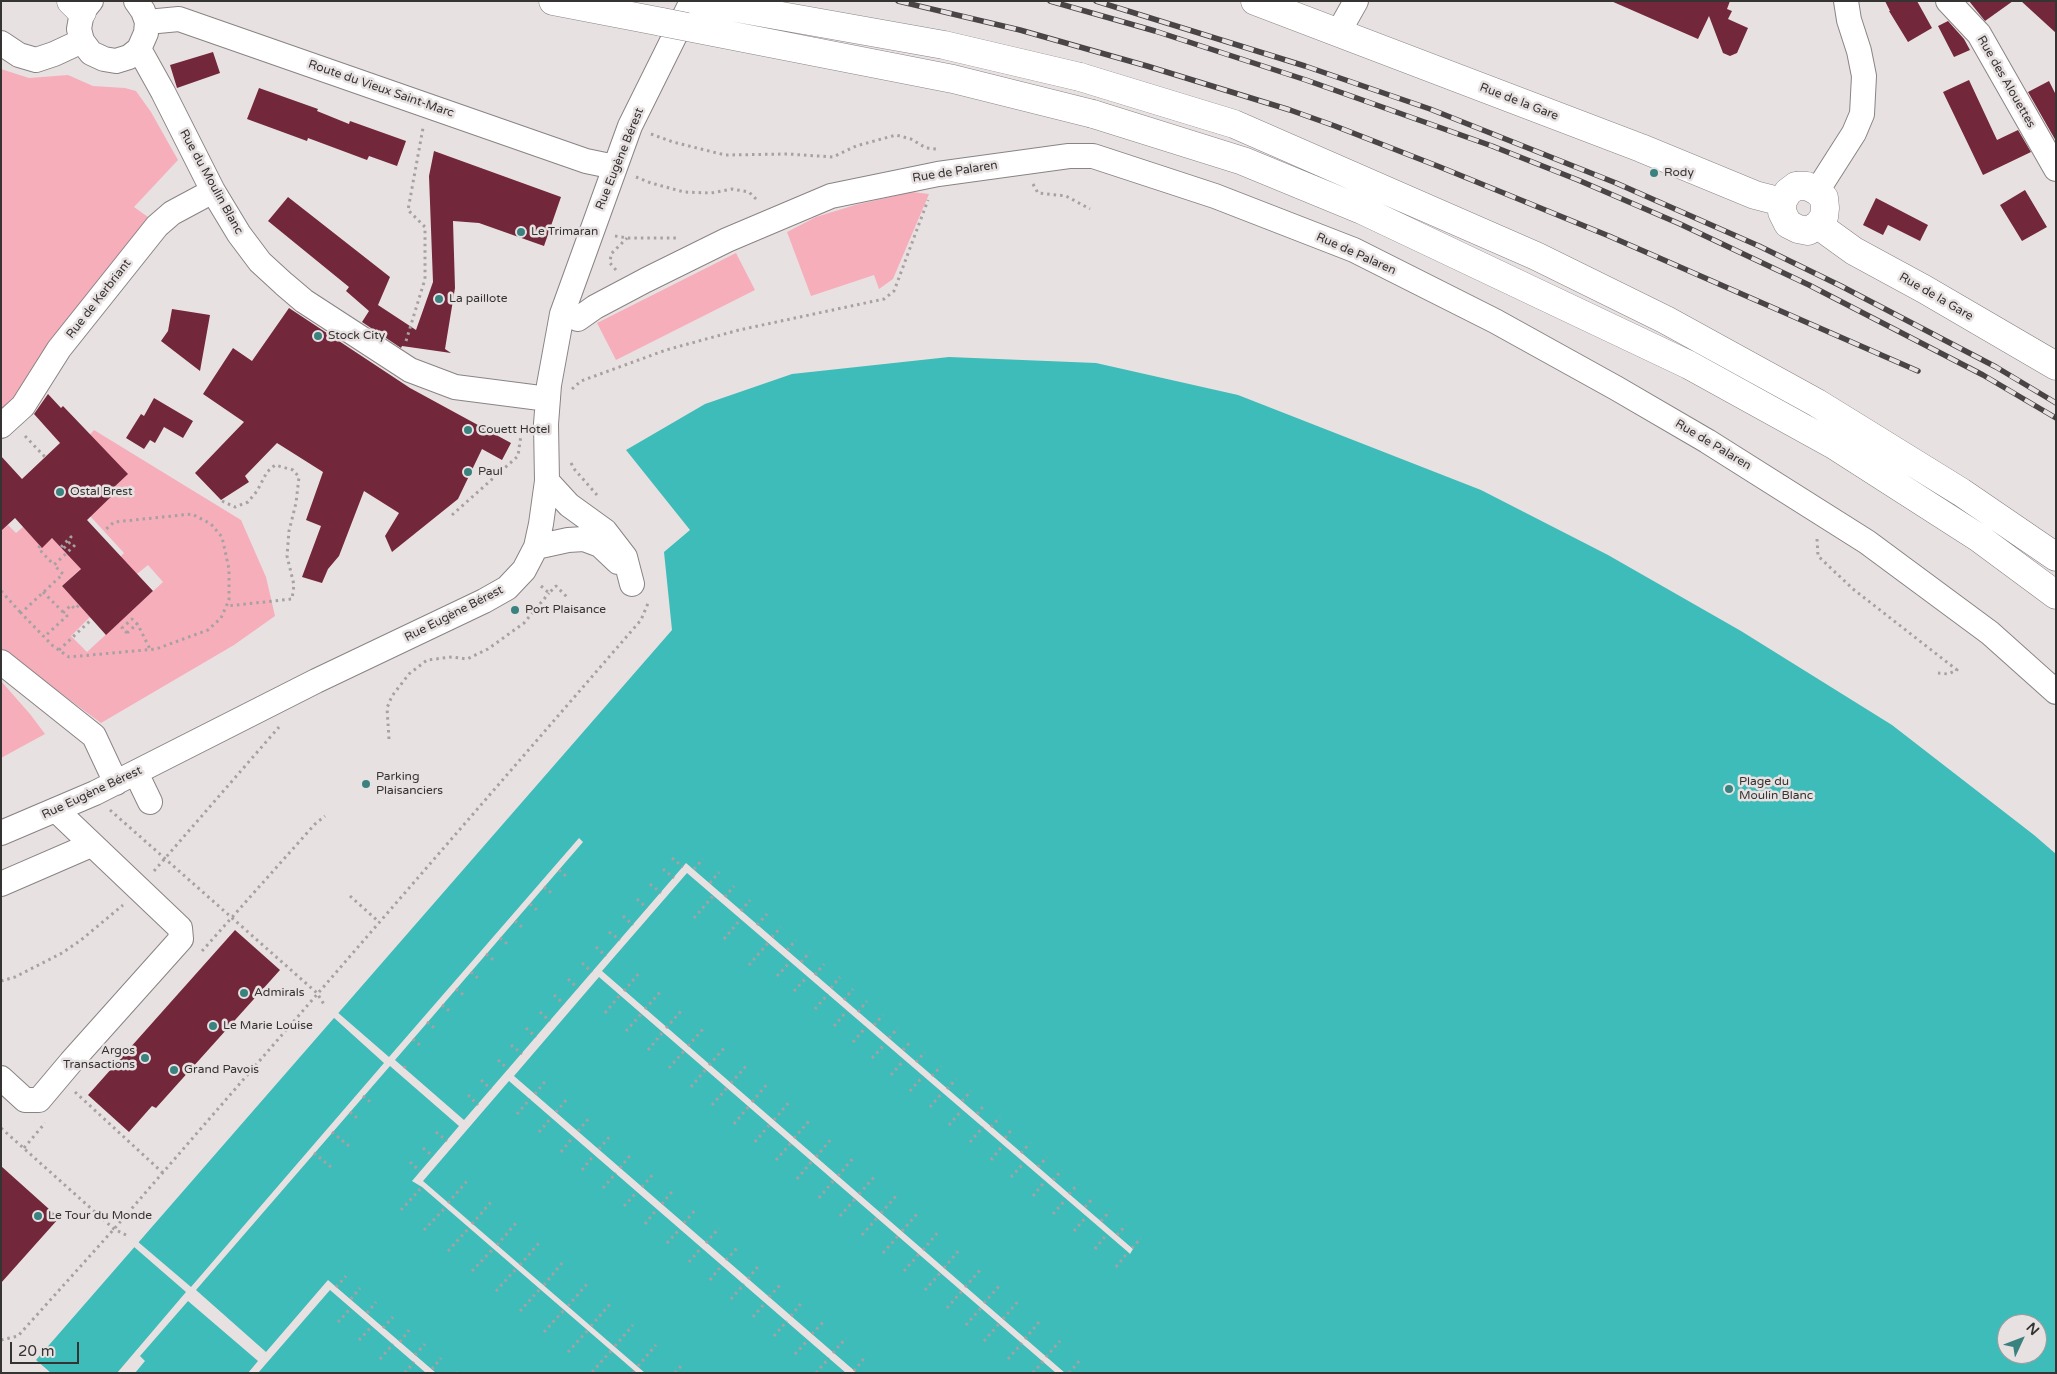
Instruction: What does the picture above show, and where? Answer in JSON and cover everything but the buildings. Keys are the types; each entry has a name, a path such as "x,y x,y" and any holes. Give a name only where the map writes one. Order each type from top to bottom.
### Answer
{"main road":[{"path":"553,1 953,78 1093,114 1243,161 1362,210 1689,365 1834,445 1979,538 2056,595"},
{"path":"697,1 944,45 1080,77 1234,124 1536,256 1666,320 1818,403 1961,492 2056,557"},
{"name":"Rue de la Gare","path":"1255,1 1641,148 1755,195 1782,202"},
{"path":"1796,186 1807,186 1818,190 1824,198 1826,208 1824,217 1818,226 1808,231 1798,230 1788,224 1782,212 1782,202 1788,192 1796,186"},
{"name":"Rue de la Gare","path":"1818,226 1854,251 1924,289 2056,366"}],"street":[{"path":"81,5 79,29 82,41 91,53 104,59 116,61 129,56 139,49 146,33 147,22 143,11 136,1"},
{"name":"Rue Eugène Bérest","path":"1,833 116,783 316,681 484,601 507,588 524,570 536,547 546,482 558,395 562,314 630,126 692,1"},
{"path":"1338,33 1356,1"},
{"path":"1818,190 1854,133 1862,114 1864,76 1846,1"},
{"name":"Rue des Alouettes","path":"1948,1 1979,34 2056,169"},
{"name":"Route du Vieux Saint-Marc","path":"147,22 179,19 586,161 615,167"},
{"path":"1,43 19,55 36,60 82,41"},
{"name":"Rue du Moulin Blanc","path":"139,49 213,190 239,234 260,262 304,301 410,370 447,385 483,392 558,395"},
{"name":"Rue de Palaren","path":"578,319 595,307 727,240 830,196 938,174 1069,156 1093,156 1215,196 1354,250 1495,321 1641,402 1867,542 1990,633 2056,692"},
{"name":"Rue de Kerbriant","path":"1,426 19,410 59,350 157,226 172,213 213,190"},
{"path":"536,547 568,540 584,539 600,545 618,562 632,584 626,557 605,531 569,506 546,482"},
{"path":"1,662 94,736 116,783 150,802"},
{"path":"1,1078 25,1100 39,1100 181,940 180,928 56,810"},
{"path":"1,884 91,845"}],"path":[{"path":"400,363 425,279 425,227 408,210 428,106"},
{"path":"630,126 673,142 725,155 788,154 833,157 856,146 896,135 911,139 926,148 942,150"},
{"path":"615,167 651,183 684,192 711,193 732,189 748,192 758,201 770,223"},
{"path":"558,395 581,381 666,350 740,330 884,299 894,291 938,174"},
{"path":"1032,182 1038,193 1066,196 1090,209"},
{"path":"592,231 628,238 674,238 681,236"},
{"path":"628,238 611,254 610,263 618,272 633,278 646,280"},
{"path":"19,410 34,427 25,435 45,457"},
{"path":"452,515 518,456"},
{"path":"568,457 575,470 601,498"},
{"path":"222,501 235,506 248,502 257,492 267,472 275,465 293,470 298,477 296,503 289,531 287,556 294,585 292,599 227,606"},
{"path":"1813,507 1818,556 1853,589 1957,670 1948,674 1938,673"},
{"path":"1,591 44,637 69,657 150,650 208,630 222,618 229,600 229,569 222,537 211,524 192,514 114,522 104,531"},
{"path":"70,536 61,547 63,549 71,541"},
{"path":"54,565 75,545"},
{"path":"20,613 63,574 38,548 40,546"},
{"path":"524,570 549,593"},
{"path":"388,739 387,708 392,696 409,674 427,660 452,657 467,659 488,649 524,623 556,586 567,597"},
{"path":"43,592 66,616 44,637"},
{"path":"1,1340 18,1336 114,1230 641,620 650,597"},
{"path":"63,613 71,605 75,609 79,605"},
{"path":"129,613 138,623 127,633 122,628 132,619 138,625 150,650"},
{"path":"59,650 92,620"},
{"path":"1,981 15,977 62,953 117,912 165,860 283,723"},
{"path":"116,783 102,803 318,993 325,1006"},
{"path":"672,858 683,867"},
{"path":"694,869 703,859"},
{"path":"663,869 674,878"},
{"path":"559,870 568,878"},
{"path":"710,883 718,872"},
{"path":"650,884 661,893"},
{"path":"725,897 734,886"},
{"path":"544,887 554,895"},
{"path":"350,896 379,922"},
{"path":"694,918 713,896"},
{"path":"637,899 647,908"},
{"path":"741,911 750,900"},
{"path":"530,904 539,912"},
{"path":"757,925 766,914"},
{"path":"623,916 633,925"},
{"path":"724,939 740,920"},
{"path":"515,921 524,929"},
{"path":"772,937 781,927"},
{"path":"609,932 620,940"},
{"path":"500,938 510,946"},
{"path":"787,950 796,940"},
{"path":"749,965 768,943"},
{"path":"596,947 606,956"},
{"path":"801,962 810,952"},
{"path":"486,954 496,962"},
{"path":"777,976 790,962"},
{"path":"582,963 592,972"},
{"path":"815,974 824,964"},
{"path":"471,972 480,980"},
{"path":"624,990 640,972"},
{"path":"794,991 807,976"},
{"path":"831,988 840,977"},
{"path":"568,980 578,988"},
{"path":"456,989 466,997"},
{"path":"844,1000 853,989"},
{"path":"646,1009 661,991"},
{"path":"815,1009 828,994"},
{"path":"605,1013 620,995"},
{"path":"554,996 564,1004"},
{"path":"858,1012 867,1001"},
{"path":"442,1005 452,1013"},
{"path":"666,1028 683,1009"},
{"path":"834,1026 847,1011"},
{"path":"540,1012 550,1020"},
{"path":"626,1031 642,1013"},
{"path":"874,1025 883,1015"},
{"path":"427,1022 437,1030"},
{"path":"853,1042 866,1027"},
{"path":"526,1028 536,1038"},
{"path":"688,1046 704,1028"},
{"path":"888,1038 898,1028"},
{"path":"648,1050 663,1032"},
{"path":"413,1039 422,1047"},
{"path":"903,1050 911,1041"},
{"path":"872,1058 885,1044"},
{"path":"511,1045 522,1054"},
{"path":"710,1065 726,1046"},
{"path":"670,1068 684,1051"},
{"path":"916,1062 925,1052"},
{"path":"498,1060 508,1069"},
{"path":"891,1075 904,1060"},
{"path":"404,1068 408,1064"},
{"path":"731,1083 747,1065"},
{"path":"932,1076 941,1066"},
{"path":"691,1087 706,1069"},
{"path":"910,1091 923,1076"},
{"path":"535,1094 547,1079"},
{"path":"947,1089 956,1079"},
{"path":"481,1080 490,1089"},
{"path":"752,1102 768,1083"},
{"path":"712,1105 727,1088"},
{"path":"72,1090 163,1173"},
{"path":"962,1101 970,1091"},
{"path":"930,1107 942,1093"},
{"path":"468,1095 478,1104"},
{"path":"363,1096 373,1104"},
{"path":"556,1112 568,1098"},
{"path":"517,1114 530,1099"},
{"path":"774,1120 790,1102"},
{"path":"977,1114 985,1104"},
{"path":"734,1124 749,1106"},
{"path":"949,1124 962,1110"},
{"path":"350,1112 359,1120"},
{"path":"578,1131 590,1117"},
{"path":"992,1127 1000,1117"},
{"path":"539,1132 551,1118"},
{"path":"794,1138 810,1120"},
{"path":"755,1142 770,1124"},
{"path":"970,1142 983,1127"},
{"path":"1,1128 114,1230 126,1235"},
{"path":"1005,1138 1014,1128"},
{"path":"332,1132 348,1146"},
{"path":"436,1132 447,1141"},
{"path":"599,1149 611,1135"},
{"path":"561,1152 573,1137"},
{"path":"816,1157 832,1138"},
{"path":"776,1160 791,1143"},
{"path":"1022,1152 1030,1143"},
{"path":"991,1160 1003,1145"},
{"path":"423,1148 433,1156"},
{"path":"314,1153 330,1167"},
{"path":"620,1168 632,1154"},
{"path":"582,1170 594,1155"},
{"path":"838,1176 854,1157"},
{"path":"1038,1167 1047,1157"},
{"path":"797,1179 812,1161"},
{"path":"410,1162 420,1171"},
{"path":"1011,1177 1024,1163"},
{"path":"1053,1180 1062,1170"},
{"path":"603,1188 616,1173"},
{"path":"642,1187 654,1173"},
{"path":"859,1194 875,1176"},
{"path":"819,1198 834,1180"},
{"path":"448,1203 467,1181"},
{"path":"1032,1196 1045,1181"},
{"path":"1069,1194 1078,1184"},
{"path":"401,1210 422,1187"},
{"path":"662,1204 674,1190"},
{"path":"624,1206 637,1192"},
{"path":"881,1213 897,1195"},
{"path":"1085,1208 1094,1197"},
{"path":"840,1216 855,1199"},
{"path":"1053,1214 1066,1199"},
{"path":"472,1224 491,1202"},
{"path":"424,1230 446,1207"},
{"path":"645,1224 657,1209"},
{"path":"684,1223 696,1209"},
{"path":"1101,1221 1110,1211"},
{"path":"902,1231 918,1213"},
{"path":"1074,1231 1086,1216"},
{"path":"862,1235 877,1218"},
{"path":"497,1245 516,1223"},
{"path":"1117,1235 1126,1225"},
{"path":"448,1251 469,1228"},
{"path":"706,1242 719,1228"},
{"path":"667,1243 680,1229"},
{"path":"923,1250 939,1231"},
{"path":"1095,1249 1107,1234"},
{"path":"883,1253 898,1236"},
{"path":"1132,1248 1141,1238"},
{"path":"520,1265 539,1243"},
{"path":"726,1260 739,1246"},
{"path":"689,1262 701,1248"},
{"path":"472,1271 493,1249"},
{"path":"944,1268 960,1250"},
{"path":"1116,1267 1128,1252"},
{"path":"904,1271 919,1254"},
{"path":"544,1285 562,1263"},
{"path":"748,1279 760,1264"},
{"path":"710,1280 722,1266"},
{"path":"966,1287 982,1268"},
{"path":"496,1292 516,1269"},
{"path":"925,1290 941,1272"},
{"path":"336,1287 346,1276"},
{"path":"769,1297 782,1283"},
{"path":"568,1306 587,1284"},
{"path":"731,1298 744,1284"},
{"path":"984,1303 1001,1284"},
{"path":"351,1299 360,1288"},
{"path":"520,1311 540,1289"},
{"path":"947,1308 962,1291"},
{"path":"1003,1319 1020,1300"},
{"path":"367,1313 376,1302"},
{"path":"791,1316 803,1302"},
{"path":"752,1317 765,1303"},
{"path":"591,1326 610,1304"},
{"path":"338,1322 351,1308"},
{"path":"966,1325 981,1308"},
{"path":"544,1332 564,1310"},
{"path":"383,1328 393,1317"},
{"path":"812,1334 824,1320"},
{"path":"774,1336 787,1321"},
{"path":"1025,1338 1039,1322"},
{"path":"984,1341 999,1324"},
{"path":"615,1346 634,1325"},
{"path":"359,1340 372,1326"},
{"path":"400,1342 409,1330"},
{"path":"568,1352 588,1330"},
{"path":"833,1353 846,1338"},
{"path":"795,1354 808,1340"},
{"path":"1046,1357 1060,1341"},
{"path":"1008,1359 1022,1343"},
{"path":"380,1359 393,1344"},
{"path":"416,1355 425,1344"},
{"path":"638,1366 656,1345"},
{"path":"592,1372 611,1351"},
{"path":"854,1370 866,1356"},
{"path":"432,1369 441,1358"},
{"path":"816,1373 829,1358"},
{"path":"1069,1373 1081,1358"},
{"path":"1033,1373 1043,1361"},
{"path":"405,1373 414,1362"},
{"path":"675,1373 681,1366"}],"shaded area":[{"path":"1,69 29,78 68,75 93,86 125,88 136,91 151,112 178,160 134,207 155,222 15,400 1,413"},
{"path":"912,192 929,194 893,279 879,289 874,275 811,296 787,232 816,217 855,205"},
{"path":"736,253 755,290 616,360 597,323"},
{"path":"94,430 241,520 266,577 275,616 234,645 101,723 1,649 1,531 8,525 16,533 23,527 42,547 52,538 89,561 62,586 90,617 71,636 87,652 163,582 148,565 137,574 118,559 124,553 90,516 115,493 87,438"},
{"path":"1,681 45,734 1,758"}],"water":[{"path":"949,357 1096,363 1238,395 1481,490 1608,555 1741,631 1892,725 2056,854 2056,1373 51,1373 36,1360 672,630 664,552 690,530 626,450 705,404 792,374"}],"pier":[{"path":"579,838 583,842 395,1060 464,1120 686,863 1133,1249 1130,1254 687,873 602,971 1065,1373 1056,1373 599,977 514,1076 857,1373 846,1373 509,1081 423,1181 645,1373 637,1373 422,1187 412,1181 459,1126 390,1066 196,1290 266,1352 328,1280 436,1373 426,1373 330,1290 258,1373 248,1373 258,1361 188,1301 140,1356 145,1361 135,1373 117,1373 186,1292 133,1246 137,1241 191,1287 384,1063 332,1016 336,1011 389,1057"}],"railway":[{"path":"898,1 1020,30 1147,66 1290,110 1335,126 1609,236 1918,371"},
{"path":"1050,1 1155,31 1306,80 1492,146 1578,180 1680,224 1809,285 1983,375 2056,418"},
{"path":"1096,1 1305,66 1430,109 1616,183 1759,246 1841,286 1996,367 2056,403"}],"place":[{"name":"Rody","path":"1654,173"},
{"name":"Le Trimaran","path":"521,232"},
{"name":"La paillote","path":"439,299"},
{"name":"Stock City","path":"318,336"},
{"name":"Couett Hotel","path":"468,430"},
{"name":"Paul","path":"468,472"},
{"name":"Ostal Brest","path":"60,492"},
{"name":"Port Plaisance","path":"515,610"},
{"name":"Parking Plaisanciers","path":"366,784"},
{"name":"Plage du Moulin Blanc","path":"1729,789"},
{"name":"Admirals","path":"244,993"},
{"name":"Le Marie Louise","path":"213,1026"},
{"name":"Argos Transactions","path":"145,1058"},
{"name":"Grand Pavois","path":"174,1070"},
{"name":"Le Tour du Monde","path":"38,1216"}]}
